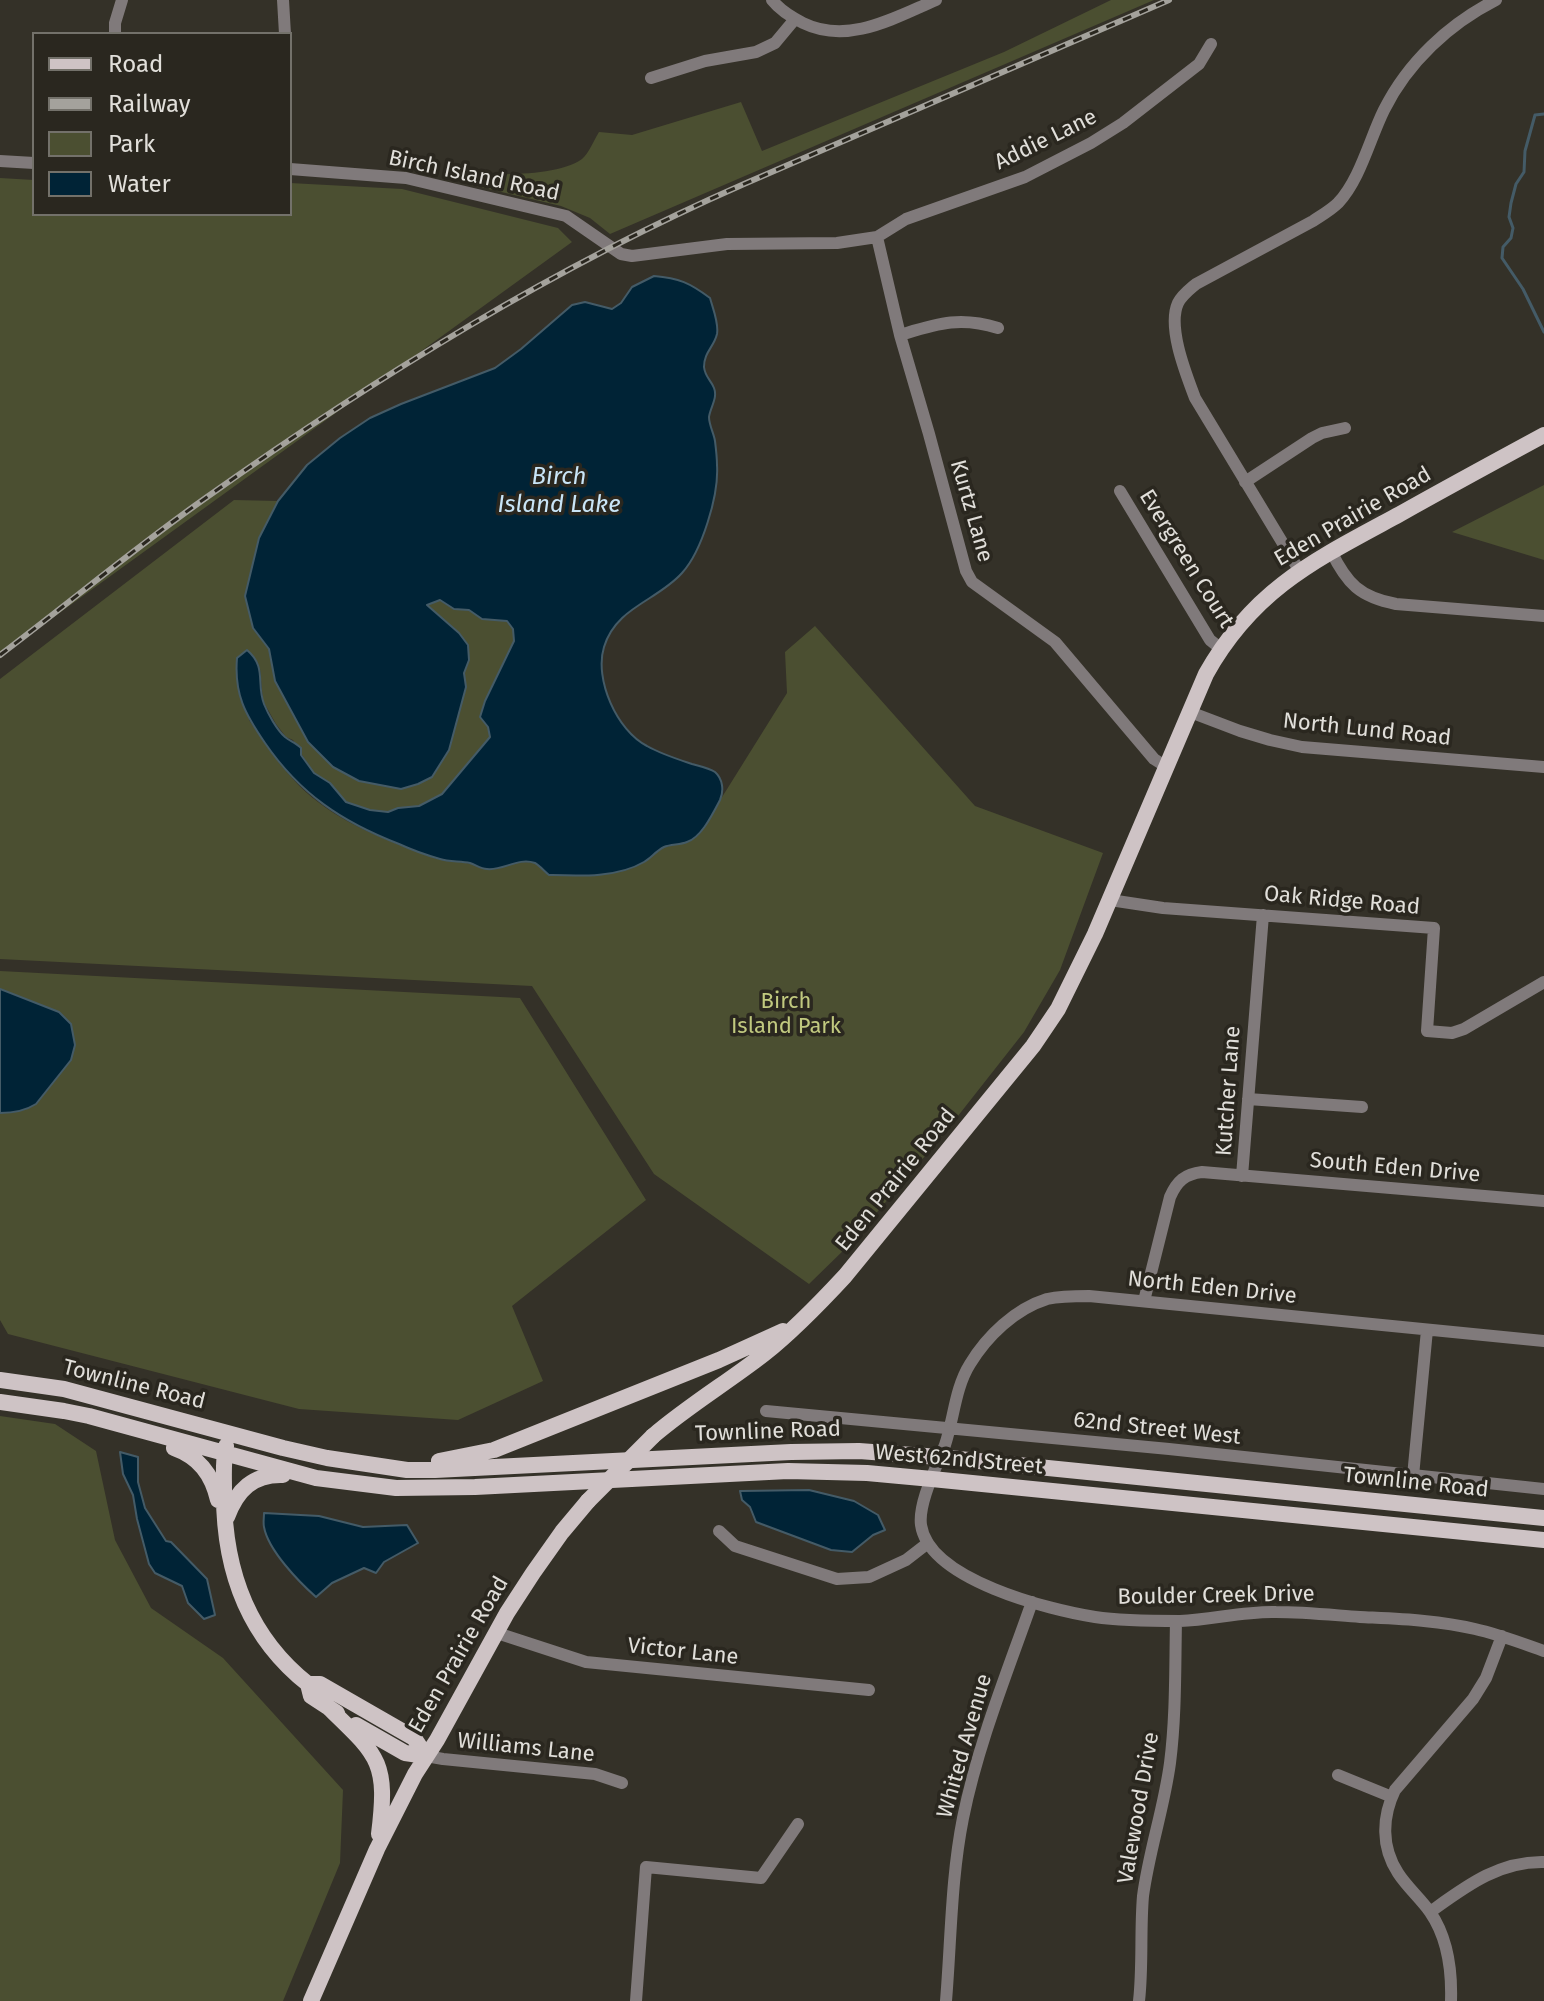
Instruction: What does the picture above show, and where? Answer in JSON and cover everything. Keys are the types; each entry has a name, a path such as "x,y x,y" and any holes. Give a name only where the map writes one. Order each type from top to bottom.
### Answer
{"main road":[{"name":"Eden Prairie Road","path":"311,2001 377,1849 426,1756 533,1573 562,1532 588,1501 653,1436 764,1354 845,1276 1033,1046 1058,1009 1110,900 1165,766 1220,648 1261,601 1299,570 1544,435"},
{"path":"371,1464 415,1464 494,1450 796,1326"},
{"name":"Townline Road","path":"0,1380 64,1389 327,1458 407,1470 859,1451 1544,1518"},
{"path":"0,1402 64,1411 69,1418 170,1446 193,1457 213,1483 232,1570 243,1599 272,1650 308,1684 311,1696 405,1753 426,1756"},
{"name":"West 62nd Street","path":"64,1411 316,1478 356,1484 436,1489 788,1471 867,1473 1544,1540"},
{"path":"224,1526 224,1454 229,1433"},
{"path":"224,1526 236,1498 253,1480 273,1475 316,1478"},
{"path":"308,1684 320,1684 414,1738 426,1756"},
{"path":"329,1708 365,1742 380,1768 383,1795 377,1849"}],"street":[{"path":"115,32 122,0"},
{"path":"283,0 285,32"},
{"path":"772,0 807,25 843,32 877,25 936,0"},
{"path":"1299,570 1195,398 1175,325 1179,301 1196,284 1313,221 1339,201 1349,188 1380,119 1418,59 1460,21 1496,0"},
{"path":"651,78 705,61 756,52 775,43 795,19"},
{"name":"Addie Lane","path":"877,237 906,219 1025,177 1091,143 1123,123 1199,64 1211,44"},
{"path":"0,161 32,163"},
{"name":"Birch Island Road","path":"292,169 406,178 566,216 609,247 632,256 727,244 837,243 877,237"},
{"name":"Kurtz Lane","path":"877,237 900,335 966,571 972,582 1055,642 1154,759 1165,766"},
{"path":"900,335 955,321 998,328"},
{"path":"1245,482 1312,438 1345,428"},
{"name":"Evergreen Court","path":"1120,491 1210,640 1220,648"},
{"path":"1331,551 1352,586 1380,601 1544,616"},
{"name":"North Lund Road","path":"1190,712 1240,731 1302,747 1544,767"},
{"name":"Oak Ridge Road","path":"1110,900 1163,908 1434,928 1427,1031 1452,1033 1464,1029 1544,982"},
{"name":"Kutcher Lane","path":"1144,1301 1170,1197 1182,1178 1202,1172 1242,1176 1263,915"},
{"path":"1248,1099 1362,1107"},
{"name":"South Eden Drive","path":"1242,1176 1544,1201"},
{"name":"North Eden Drive","path":"950,1430 961,1384 975,1356 1009,1319 1047,1299 1068,1296 1144,1301 1544,1341"},
{"path":"1413,1476 1427,1330"},
{"name":"62nd Street West","path":"766,1411 1544,1489"},
{"path":"719,1531 735,1546 837,1579 869,1577 906,1560 928,1543 921,1525 927,1489 950,1430"},
{"name":"Boulder Creek Drive","path":"928,1543 955,1569 987,1587 1068,1612 1099,1618 1176,1621 1278,1612 1421,1621 1463,1626 1544,1651"},
{"name":"Whited Avenue","path":"946,2001 962,1821 985,1736 1032,1602"},
{"name":"Valewood Drive","path":"1139,2001 1145,1887 1170,1761 1176,1621"},
{"name":"Victor Lane","path":"497,1633 586,1662 869,1690"},
{"path":"1451,2001 1446,1947 1430,1912 1397,1872 1385,1841 1385,1823 1392,1797 1473,1699 1486,1678 1502,1636"},
{"name":"Williams Lane","path":"426,1756 595,1774 622,1783"},
{"path":"1338,1775 1392,1797"},
{"path":"636,2001 646,1867 761,1878 798,1824"},
{"path":"1430,1912 1484,1875 1521,1863 1544,1862"}],"green space":[{"path":"1111,0 1154,0 610,234 590,218 561,206 463,183 464,173 525,174 571,165 582,159 599,132 632,135 741,102 762,151 1004,52"},
{"path":"0,178 32,180 32,216 292,216 292,183 402,189 558,228 572,242 0,656"},
{"path":"1544,485 1544,560 1452,532"},
{"name":"Birch Island Park","path":"234,500 278,501 259,538 245,596 253,628 269,649 275,681 465,687 464,673 469,660 459,633 426,605 439,600 454,609 469,610 482,619 507,621 513,629 514,641 485,701 490,737 442,794 419,806 388,812 346,802 330,783 314,774 293,740 286,737 276,724 263,701 260,669 249,720 281,765 305,791 333,813 397,844 438,859 494,868 513,862 642,863 664,847 689,842 699,834 787,693 785,652 815,626 975,806 1103,853 1060,970 1024,1032 943,1135 849,1245 809,1284 654,1174 532,986 0,959 0,679"},
{"path":"0,971 520,998 646,1200 512,1306 543,1381 458,1420 299,1409 8,1334 0,1320"},
{"path":"0,1416 55,1424 96,1451 115,1540 151,1608 223,1658 343,1790 340,1863 283,2001 0,2001"}],"water":[{"name":"Birch Island Lake","path":"654,276 684,282 710,298 717,334 704,367 715,392 709,417 717,456 717,477 708,522 689,563 672,583 618,622 604,647 602,674 610,703 636,739 718,775 722,793 714,811 692,839 664,847 647,860 622,871 585,876 549,875 537,864 529,862 487,869 470,863 443,860 378,835 341,816 308,792 265,743 242,703 237,682 237,658 247,650 253,656 259,669 262,696 268,712 282,734 301,748 301,755 314,773 330,783 346,802 388,812 419,806 442,794 490,737 488,727 480,717 514,641 513,629 507,621 482,619 469,610 454,609 440,600 427,605 468,645 469,660 464,673 466,687 449,750 432,777 401,789 359,781 333,767 308,742 275,681 269,649 253,628 245,596 259,538 278,501 307,465 370,418 495,368 572,305 585,302 612,309 621,303 632,287"},
{"path":"0,989 59,1012 71,1024 75,1045 71,1060 36,1104 19,1111 0,1113"},
{"path":"120,1452 138,1457 138,1482 145,1508 166,1541 171,1542 207,1579 215,1615 204,1619 188,1603 182,1586 155,1573 149,1564 133,1495 123,1474"},
{"path":"809,1490 854,1501 878,1515 885,1530 873,1535 852,1552 831,1550 756,1522 740,1491"},
{"path":"264,1513 319,1516 363,1527 407,1525 418,1543 384,1562 376,1573 364,1568 332,1583 316,1597 271,1546 264,1527"}],"waterway":[{"path":"1544,114 1535,115 1525,151 1524,172 1516,184 1511,203 1511,238 1503,247 1502,258 1523,289 1544,332"}],"railway":[{"path":"0,655 154,535 271,453 401,368 535,288 673,216 1169,0"}]}
